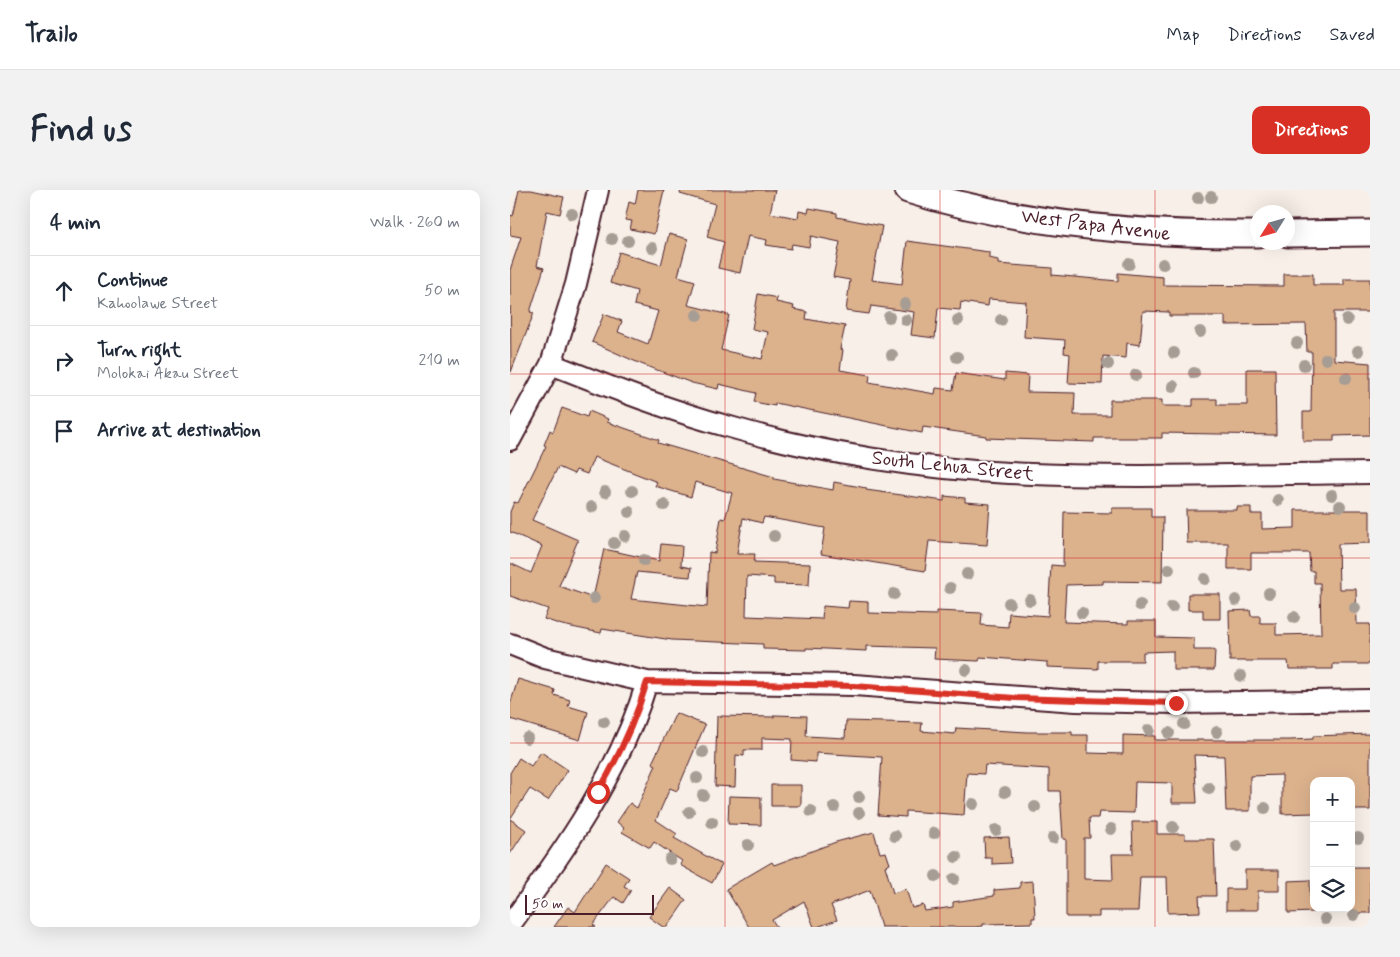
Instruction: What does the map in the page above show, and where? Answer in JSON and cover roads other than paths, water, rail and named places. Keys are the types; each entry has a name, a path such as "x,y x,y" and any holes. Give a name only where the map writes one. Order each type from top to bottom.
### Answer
{"street":[{"path":"510,440 551,364 576,284 598,190"},
{"name":"West Papa Avenue","path":"908,190 935,198 1027,217 1102,228 1183,234 1250,234"},
{"path":"1295,234 1370,233"},
{"name":"South Lehua Street","path":"551,364 617,390 736,429 798,444 927,465 1008,473 1081,475 1370,474"},
{"path":"510,644 545,658 647,682 854,686 1015,698 1086,701 1176,703 1370,700"},
{"path":"510,925 553,866 616,763 636,716 647,682"}]}
